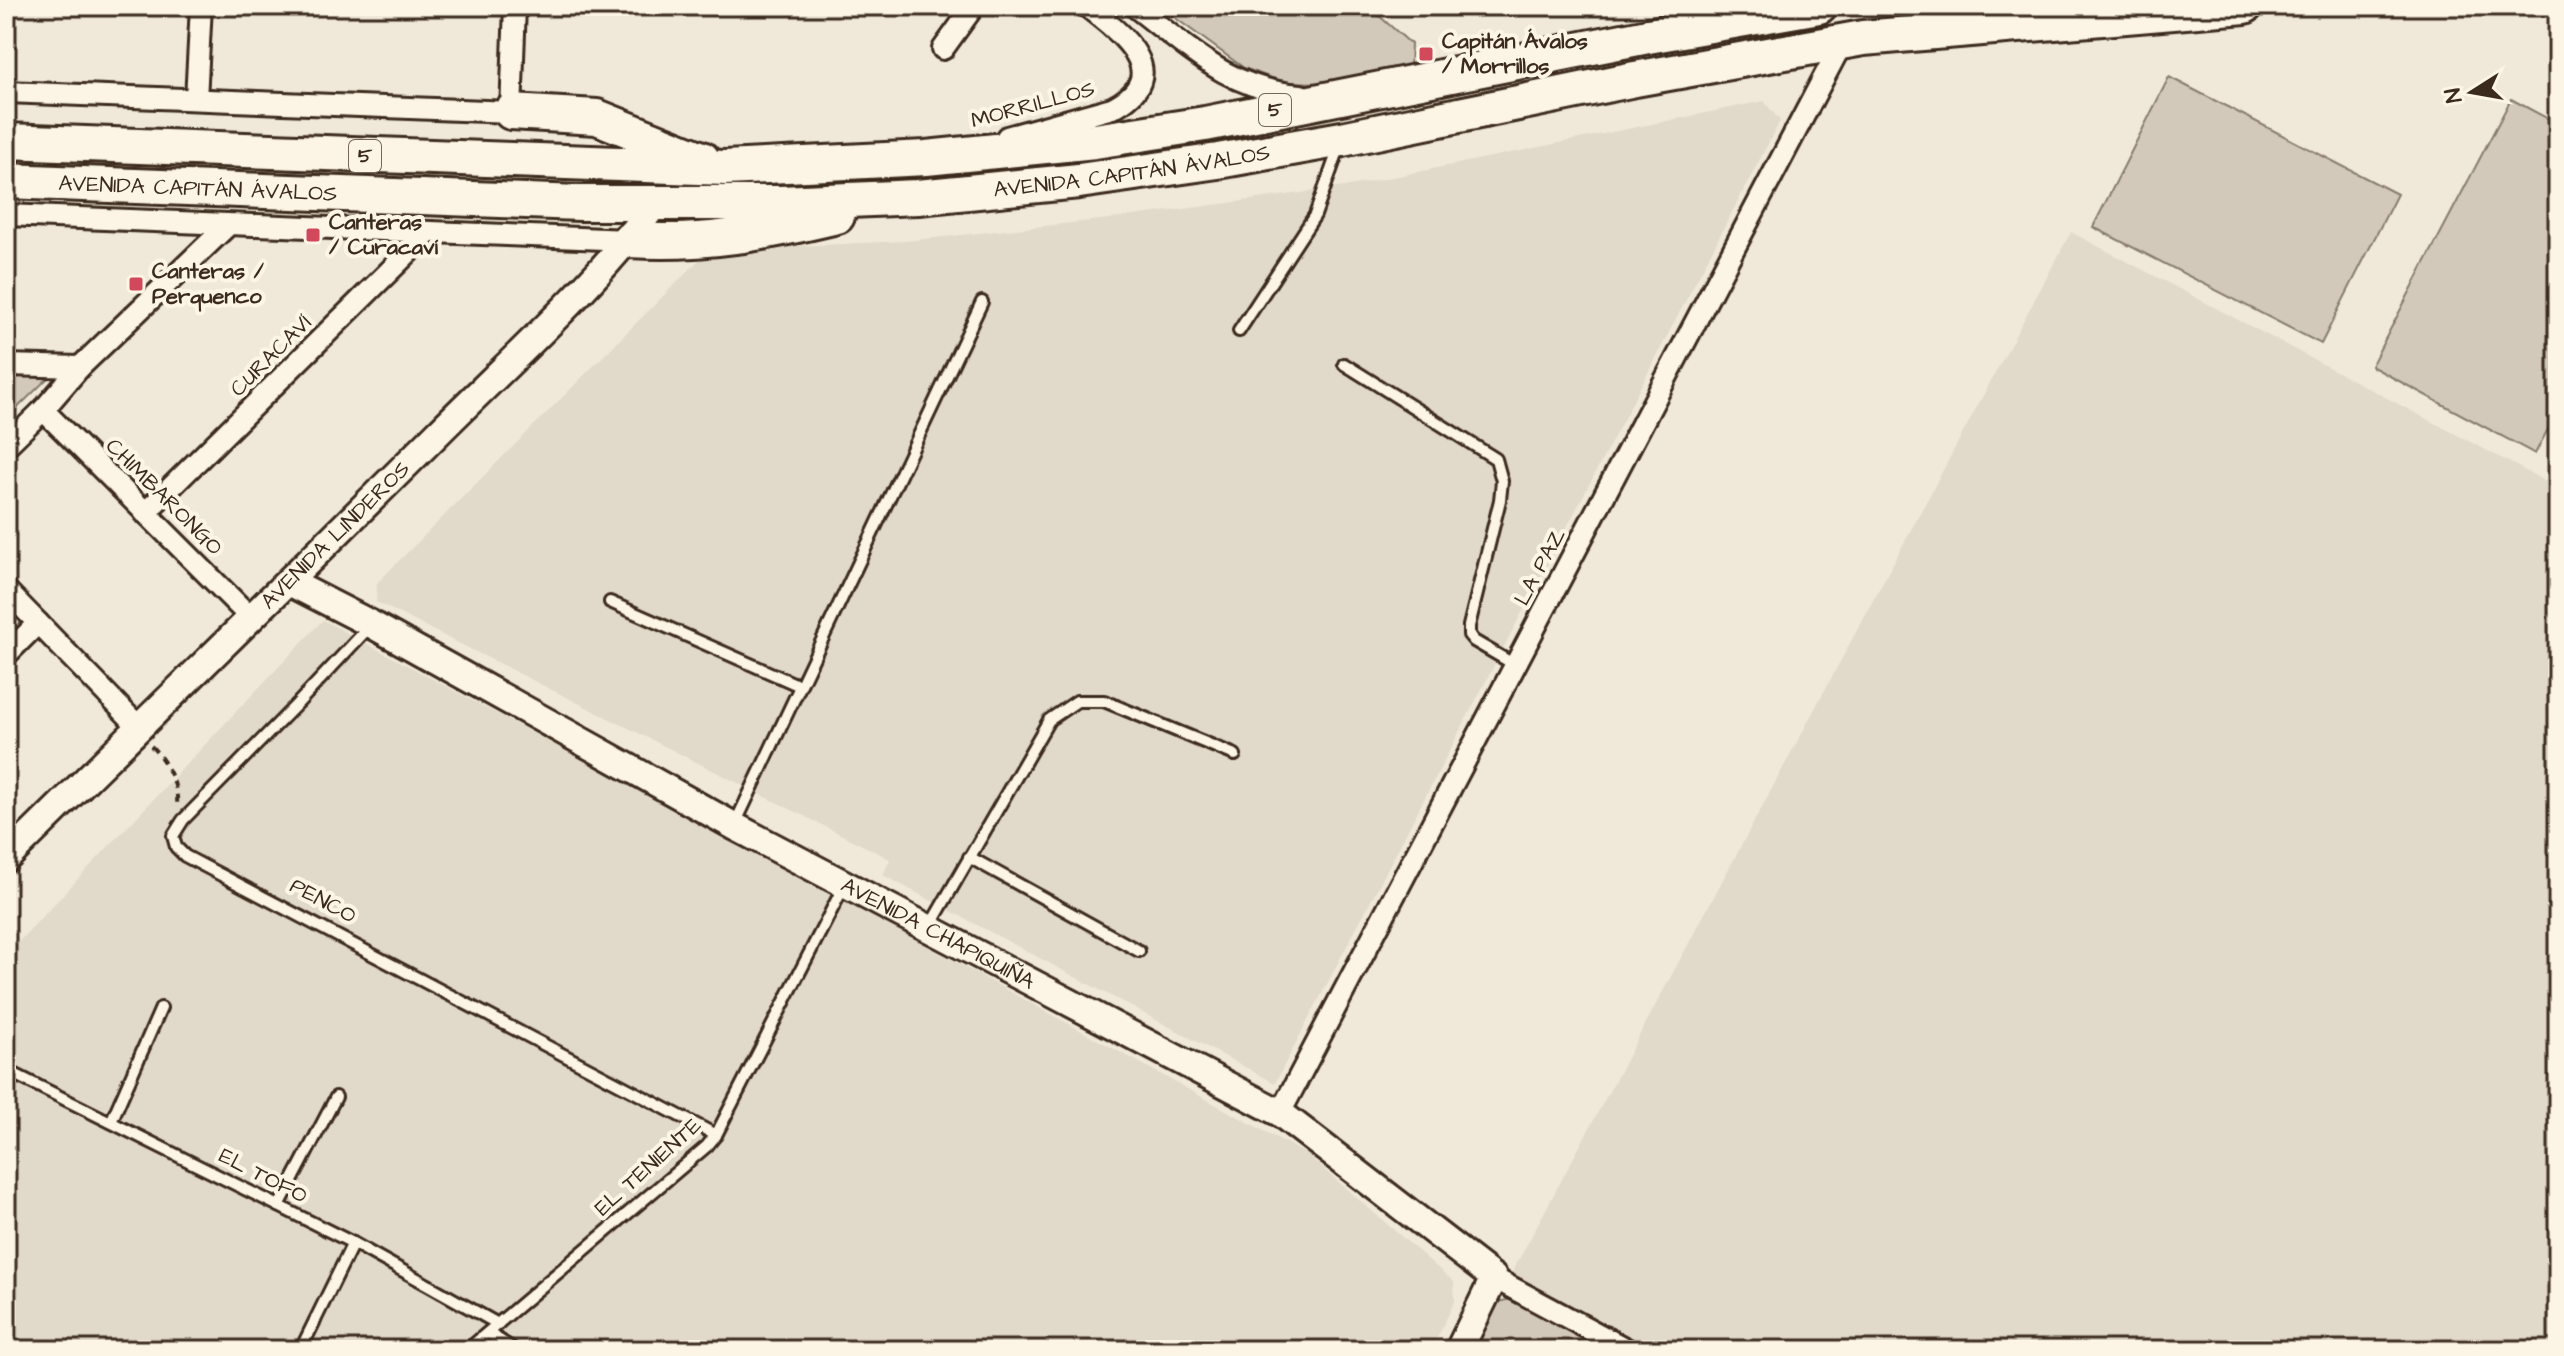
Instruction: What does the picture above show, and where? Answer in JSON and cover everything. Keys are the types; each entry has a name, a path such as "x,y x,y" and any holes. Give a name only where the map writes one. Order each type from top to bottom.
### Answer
{"highway":[{"name":"AVENIDA CAPITÁN ÁVALOS","path":"6,141 725,168 926,158 1043,148 1133,136 1357,94 1695,16 1819,6"},
{"name":"AVENIDA CAPITÁN ÁVALOS","path":"6,181 655,204 796,203 918,197 1136,174 1342,139 1635,79 1863,38 2245,6"},
{"path":"511,112 597,117 725,168"},
{"path":"655,204 689,183 725,168"},
{"path":"629,240 724,240 918,197"}],"street":[{"path":"196,99 201,6"},
{"path":"6,92 511,112 515,6"},
{"path":"943,49 974,6"},
{"name":"MORRILLOS","path":"926,158 1089,115 1126,101 1139,85 1141,73 1135,50 1118,31 1086,6"},
{"path":"1134,6 1206,61 1250,86 1290,94 1357,94"},
{"name":"LA PAZ","path":"1280,1113 1842,43"},
{"name":"AVENIDA LINDEROS","path":"6,859 289,582 629,240 655,204"},
{"name":"AVENIDA CAPITÁN ÁVALOS","path":"6,215 629,240"},
{"path":"6,446 80,367 228,225"},
{"name":"CURACAVÍ","path":"145,513 429,232"},
{"path":"6,365 80,367"},
{"name":"CHIMBARONGO","path":"43,410 251,618"},
{"name":"AVENIDA CHAPIQUIÑA","path":"289,582 371,624 734,826 1280,1113 1494,1278"},
{"path":"6,590 137,729"},
{"path":"6,655 38,623"},
{"path":"1459,1350 1494,1278 1628,1350"}],"lane":[{"path":"1695,16 1749,6"},
{"path":"1239,331 1315,215 1342,139"},
{"path":"734,826 982,302"},
{"path":"1344,364 1496,459 1502,481 1500,500 1469,635 1515,665"},
{"path":"610,602 800,686"},
{"path":"183,820 371,624"},
{"path":"929,928 1049,720 1077,701 1104,701 1235,755"},
{"name":"PENCO","path":"183,820 173,836 176,847 185,856 716,1135"},
{"path":"969,857 1139,951"},
{"name":"EL TENIENTE","path":"467,1350 701,1152 716,1135 845,884"},
{"path":"111,1122 161,1008"},
{"name":"EL TOFO","path":"6,1070 353,1243 498,1324"},
{"path":"279,1206 336,1097"},
{"path":"301,1349 353,1243"},
{"path":"488,1333 515,1350"}],"path":[{"path":"137,729 162,757 178,794 176,815 183,820"}],"shaded area":[{"path":"1159,6 1368,6 1411,44 1410,66 1327,83 1283,82 1244,68"},
{"path":"2169,77 2397,194 2321,344 2093,227"},
{"path":"2511,99 2558,124 2558,410 2535,454 2371,366"},
{"path":"1764,101 1780,121 1275,1083 883,875 890,859 376,602 377,583 709,250 906,241 1118,218 1344,187"},
{"path":"2071,232 2558,488 2558,1350 1652,1350 1510,1276"},
{"path":"6,374 50,376 6,419"},
{"path":"323,620 1306,1154 1454,1282 1455,1301 1431,1350 6,1350 6,955"},
{"path":"1511,1299 1608,1350 1471,1350 1493,1303"}],"place":[{"name":"Capitán Ávalos / Morrillos","path":"1426,54"},
{"name":"Canteras / Curacaví","path":"313,235"},
{"name":"Canteras / Perquenco","path":"136,284"}]}
